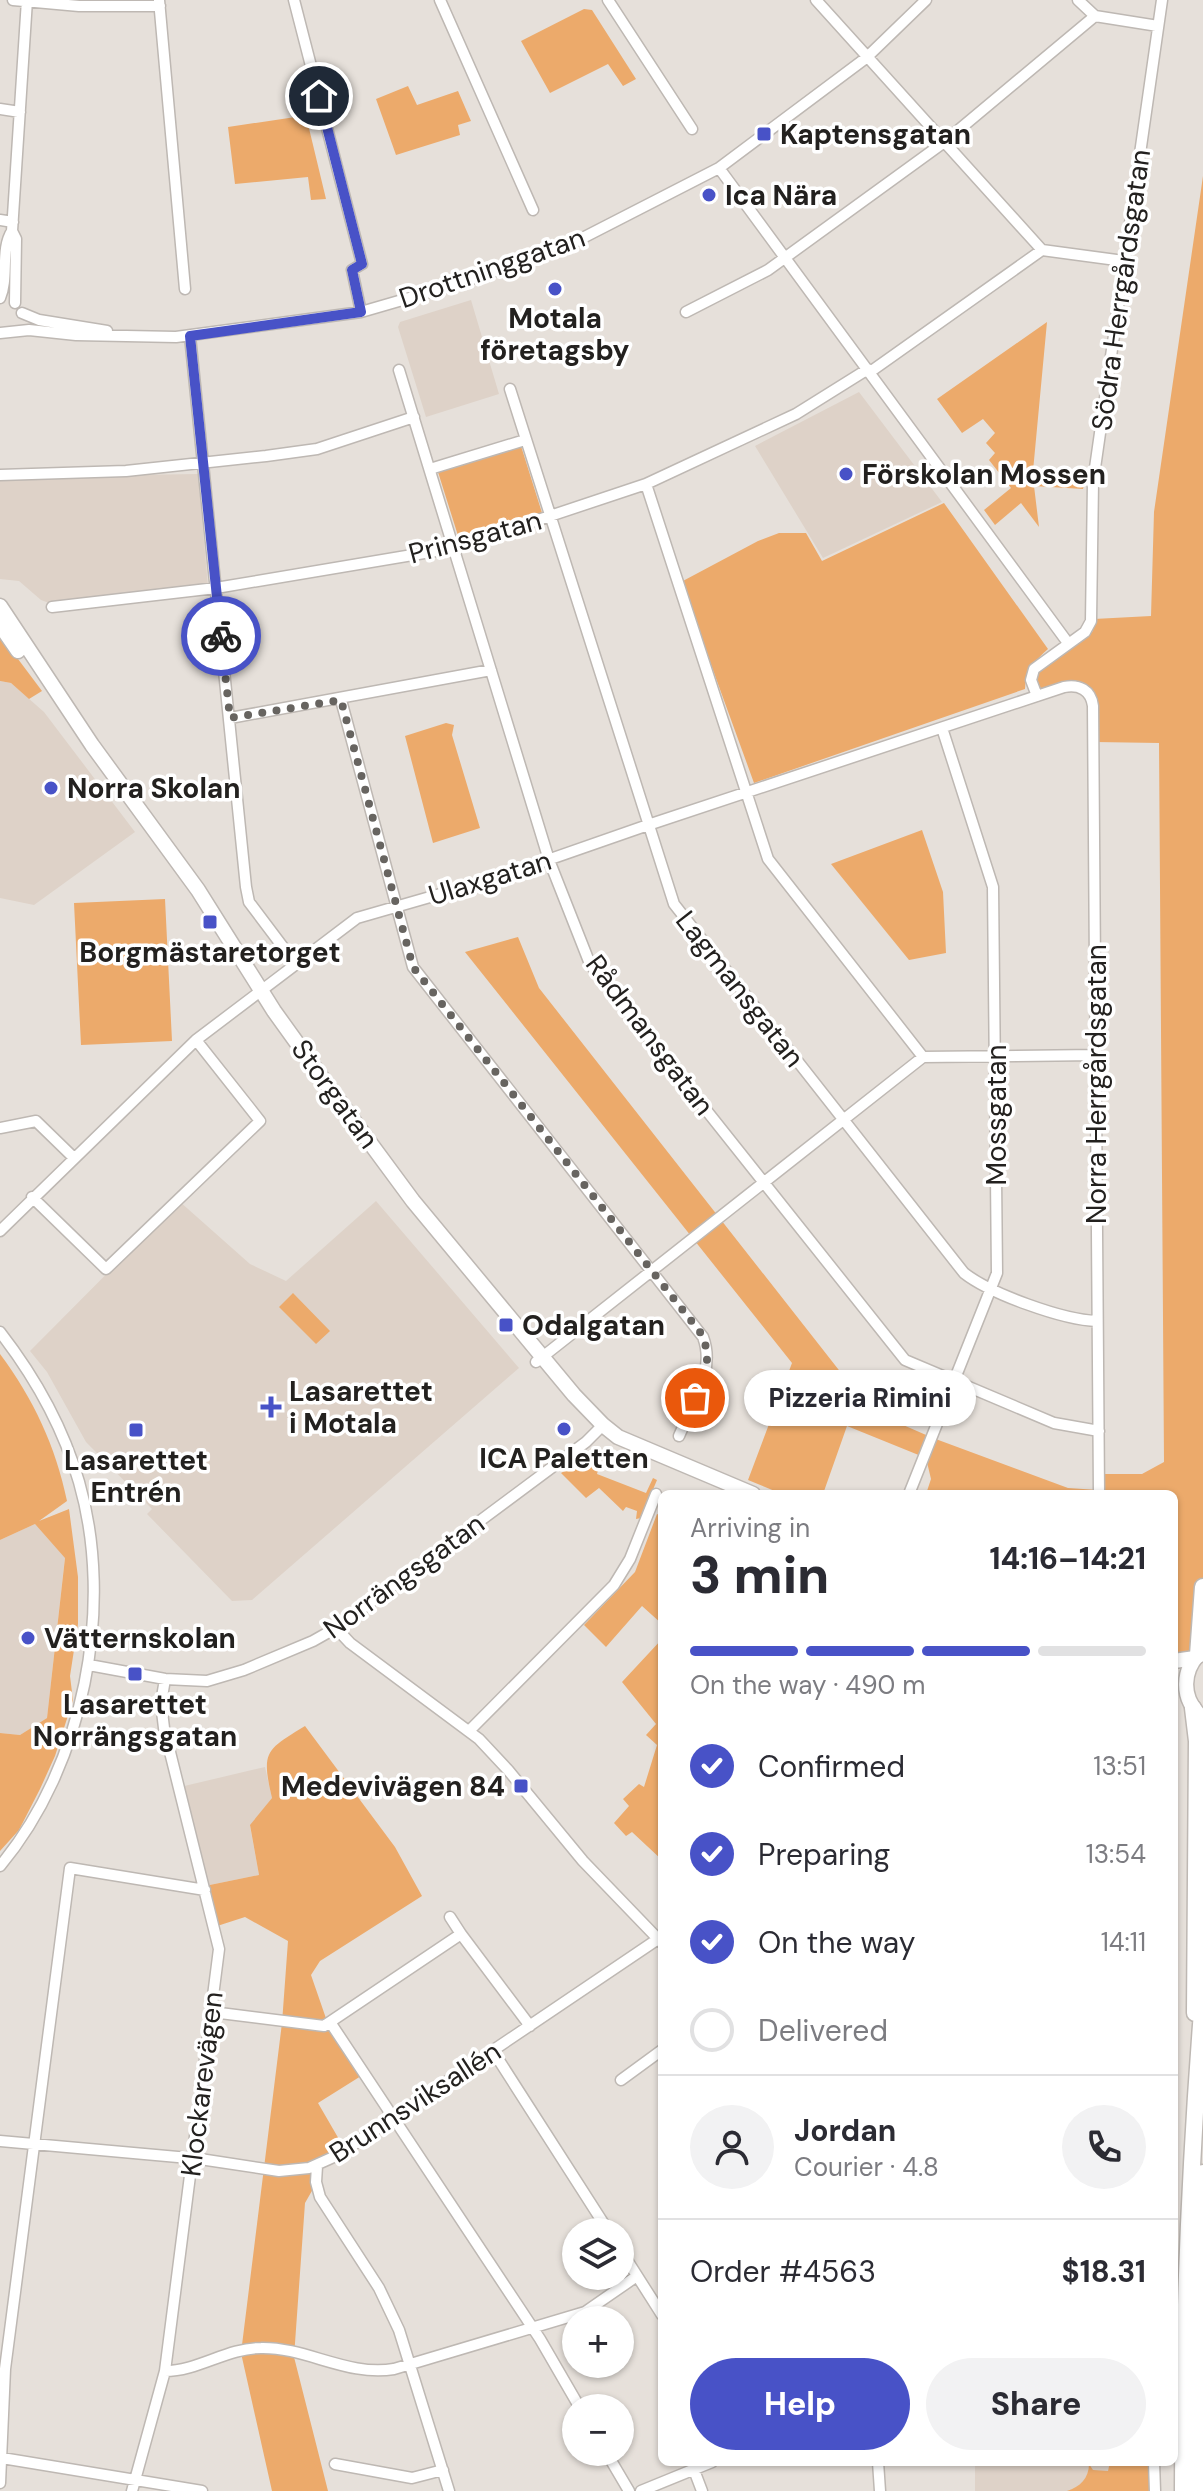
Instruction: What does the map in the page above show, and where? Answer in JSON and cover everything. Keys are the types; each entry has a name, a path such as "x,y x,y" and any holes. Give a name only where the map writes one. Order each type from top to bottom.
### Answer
{"highway":[{"path":"1198,1654 1203,1587"},
{"path":"1183,2491 1184,2338 1194,2106 1199,1715"},
{"path":"1194,2106 1203,1999"},
{"path":"1195,2491 1203,2173"}],"main road":[{"name":"Storgatan","path":"0,606 96,752 198,890 257,993"},
{"name":"Storgatan","path":"0,625 90,756 178,873 257,993 407,1206 600,1428 637,1454 724,1490"},
{"name":"Storgatan","path":"600,1428 743,1490"},
{"path":"1178,1660 1198,1654"},
{"path":"1186,1691 1187,1674 1198,1654"},
{"path":"1178,1683 1199,1715"}],"street":[{"path":"13,0 79,6 159,3 185,289"},
{"path":"294,0 362,264 352,270 361,312"},
{"path":"440,0 533,210"},
{"path":"608,0 692,129"},
{"path":"816,0 1042,250 1124,261"},
{"name":"Drottninggatan","path":"6,333 29,330 76,335 190,336 361,312 454,285 565,247 719,168 866,58 926,0"},
{"path":"1078,0 1095,16 1158,26"},
{"name":"Södra Herrgårdsgatan","path":"1037,696 1031,680 1034,669 1085,632 1091,621 1093,482 1162,0"},
{"path":"15,303 0,299 7,238 12,226 27,1"},
{"path":"686,312 785,258 943,143 1095,16"},
{"path":"0,109 20,112"},
{"path":"719,168 1068,643"},
{"path":"0,220 12,226 16,239 15,303 22,313 20,325 6,333"},
{"name":"Prinsgatan","path":"52,607 216,588 454,548 646,484 796,414 869,370 1042,250"},
{"name":"Drottninggatan","path":"22,313 39,320 129,335"},
{"path":"190,336 249,902 295,963"},
{"name":"Rådmansgatan","path":"399,370 549,860 590,964 905,1360 1054,1423 1099,1431"},
{"name":"Lagmansgatan","path":"510,389 678,912 959,1268 972,1279 1057,1315 1097,1321"},
{"path":"0,475 91,473 203,464 317,449 414,417"},
{"path":"430,469 525,440"},
{"path":"646,484 771,865 923,1057"},
{"path":"230,718 491,670"},
{"name":"Ulaxgatan","path":"0,1231 196,1040 357,918 496,878 1073,685"},
{"name":"Norra Herrgårdsgatan","path":"1073,685 1088,692 1092,702 1099,1490"},
{"path":"341,700 409,960 698,1327 707,1348 706,1374 679,1436"},
{"name":"Mossgatan","path":"911,1490 997,1273 992,881 942,728"},
{"path":"32,1197 106,1269 260,1121 196,1040"},
{"path":"539,1359 923,1057 1096,1055"},
{"path":"0,1128 36,1121 73,1157"},
{"path":"0,1332 25,1365 70,1453 80,1485 92,1579 93,1620 89,1665 77,1716 55,1774 27,1827 0,1866"},
{"name":"Norrängsgatan","path":"89,1665 197,1682 223,1678 305,1645 336,1628 600,1428"},
{"path":"469,1731 614,1585 630,1559 656,1494"},
{"path":"336,1628 350,1643 469,1731 502,1762 583,1861 658,1939"},
{"name":"Klockarevägen","path":"132,2491 165,2371 219,1949 162,1717 165,1679"},
{"path":"0,2483 5,2369 70,1868 205,1890"},
{"path":"450,1917 530,2026"},
{"path":"212,2012 324,2026 461,1934"},
{"name":"Brunnsviksallén","path":"0,2141 192,2158 279,2171 300,2171 317,2166 658,1942"},
{"path":"330,2022 533,2328 572,2394"},
{"path":"493,2051 600,2218"},
{"path":"621,2080 658,2053"},
{"path":"317,2166 316,2182 320,2197 379,2288 399,2330 449,2491"},
{"path":"634,2271 658,2309"},
{"path":"165,2371 184,2369 244,2349 257,2348 290,2351 366,2370 386,2370 585,2312 637,2276"},
{"path":"2,2458 202,2491"},
{"path":"335,2464 412,2478 443,2470"},
{"path":"614,2466 629,2491"},
{"path":"641,2491 703,2466"},
{"path":"878,2466 880,2491"},
{"path":"1154,2466 1155,2491"},
{"path":"694,2470 702,2491"}],"shaded area":[{"path":"584,9 592,10 636,79 623,86 608,64 550,93 521,41"},
{"path":"408,86 417,105 458,91 471,121 458,125 460,135 396,155 376,99"},
{"path":"302,116 307,120 326,199 311,200 308,177 235,184 228,127"},
{"path":"1203,176 1203,1636 1194,1647 1179,1655 1178,1490 1098,1490 1099,1474 1142,1474 1164,1462 1159,743 1095,742 1095,701 1080,686 1034,700 1035,678 1043,664 1093,631 1094,619 1151,616 1154,512"},
{"path":"471,300 499,394 426,417 398,327 400,322"},
{"path":"1047,322 1033,471 1038,477 1085,479 1083,489 1034,486 1039,527 1021,503 995,525 984,510 1011,488 989,460 995,453 986,443 995,433 983,419 962,433 937,399"},
{"name":"Förskolan Mossen","path":"859,392 942,502 823,558 755,446"},
{"path":"521,446 543,516 460,542 438,472"},
{"path":"198,474 208,586 49,603 19,581 0,579 0,477"},
{"path":"944,503 1048,649 1032,667 1025,689 754,783 681,582 779,533 806,533 822,561"},
{"path":"0,635 42,691 29,699 11,683 0,681"},
{"name":"Norra Skolan","path":"0,681 11,683 44,712 135,832 34,905 0,898"},
{"path":"446,723 454,725 452,735 480,828 433,843 405,736"},
{"path":"922,830 943,892 946,953 909,960 831,864"},
{"path":"165,899 172,1041 81,1045 74,903"},
{"path":"518,937 539,988 871,1411 933,1438 1068,1488 1098,1490 927,1490 931,1479 926,1458 847,1426 824,1490 772,1490 748,1480 792,1363 465,952"},
{"name":"Lasarettet i Motala","path":"179,1201 250,1264 286,1281 376,1201 519,1368 252,1600 232,1601 147,1514 152,1509 86,1442 47,1372 30,1351"},
{"path":"293,1293 330,1331 316,1344 279,1307"},
{"path":"0,1354 23,1388 57,1461 67,1501 39,1521 69,1509 78,1577 78,1624 70,1676 73,1700 55,1756 19,1830 0,1851 0,1733 20,1735 47,1718 65,1558 35,1524 0,1540"},
{"path":"601,1459 597,1474 646,1493 653,1478 657,1480 641,1518 636,1519 637,1511 626,1507 623,1511 599,1488 586,1498 561,1473"},
{"path":"657,1514 658,1620 642,1606 606,1647 584,1625 635,1572"},
{"name":"Vätternskolan","path":"35,1524 65,1557 47,1718 20,1735 0,1733 0,1540"},
{"path":"658,1643 658,1856 632,1832 626,1836 614,1823 629,1806 623,1799 639,1784 644,1787 657,1745 646,1735 656,1724 622,1682"},
{"path":"305,1726 395,1847 422,1896 320,1961 311,1975 329,2027 361,2076 318,2103 347,2153 310,2173 313,2189 305,2203 294,2357 328,2491 272,2491 241,2353 282,2023 288,1941 245,1917 211,1928 200,1887 259,1875 250,1825 272,1798 267,1761 275,1747"},
{"path":"265,1767 272,1798 250,1826 259,1875 200,1887 180,1787"},
{"path":"975,2466 1154,2466 1154,2491 975,2491"},
{"path":"1089,2466 1093,2470 1108,2471 1109,2466 1155,2466 1156,2491 1067,2491 1083,2481"}],"way so far":[{"path":"221,636 230,718 341,700 406,951 413,967 700,1332 707,1348 708,1362 695,1398"}],"place":[{"name":"Kaptensgatan","path":"764,134"},
{"name":"Ica Nära","path":"709,195"},
{"name":"Motala företagsby","path":"555,289"},
{"name":"Förskolan Mossen","path":"846,474"},
{"name":"Norra Skolan","path":"51,788"},
{"name":"Borgmästaretorget","path":"210,922"},
{"name":"Odalgatan","path":"506,1325"},
{"name":"Pizzeria Rimini","path":"695,1398"},
{"name":"Lasarettet i Motala","path":"271,1407"},
{"name":"ICA Paletten","path":"564,1429"},
{"name":"Lasarettet Entrén","path":"136,1430"},
{"name":"Vätternskolan","path":"28,1638"},
{"name":"Lasarettet Norrängsgatan","path":"135,1674"},
{"name":"Medevivägen 84","path":"521,1786"}],"route":[{"path":"221,636 190,336 361,312 352,270 362,264 319,96"}]}
